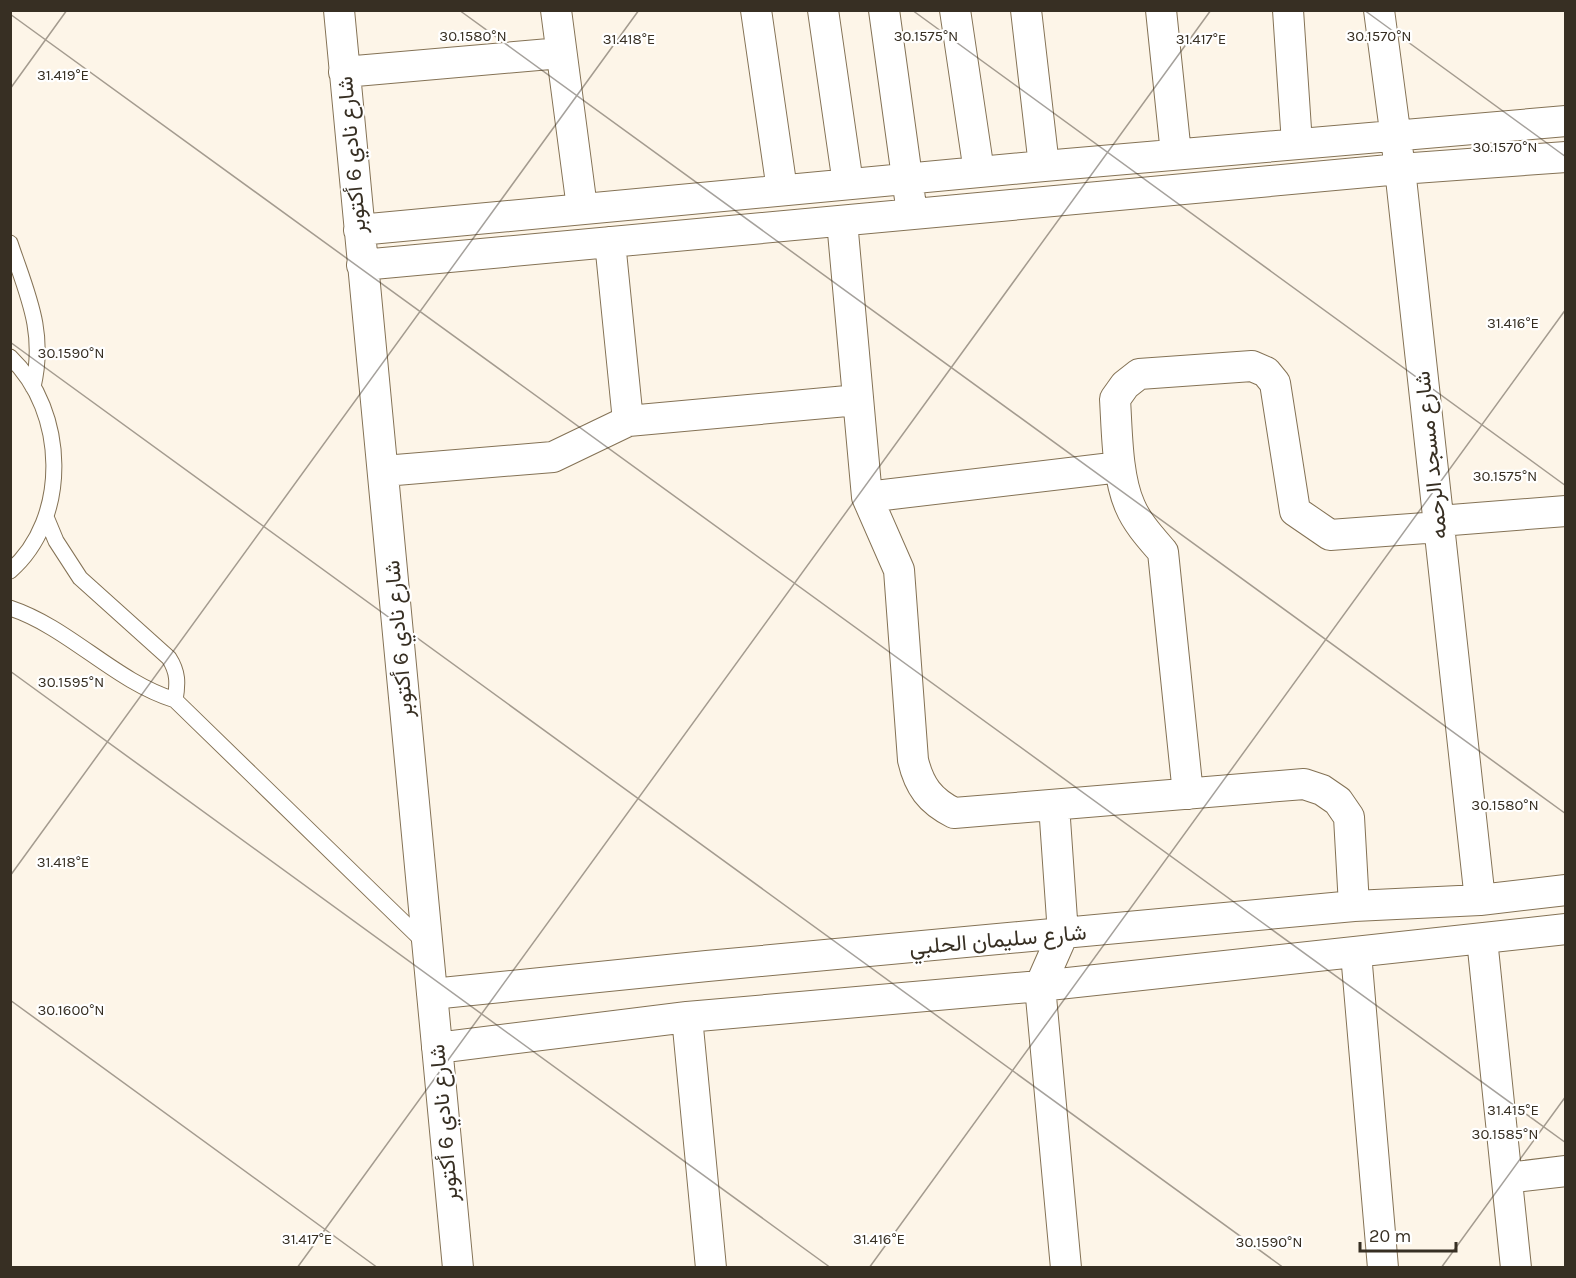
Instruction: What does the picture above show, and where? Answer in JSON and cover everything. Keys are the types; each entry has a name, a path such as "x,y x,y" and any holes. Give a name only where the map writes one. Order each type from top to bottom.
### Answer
{"street":[{"name":"شارع نادي 6 أكتوبر","path":"339,10 458,1268"},
{"path":"556,10 582,208"},
{"path":"756,10 782,190"},
{"path":"823,10 848,184"},
{"path":"884,10 912,214"},
{"path":"955,10 979,172"},
{"path":"1026,10 1044,166"},
{"path":"1161,10 1176,154"},
{"path":"1288,10 1297,144"},
{"name":"شارع مسجد الرحمه","path":"1379,10 1400,169 1480,900"},
{"path":"344,72 561,53"},
{"path":"359,230 1176,154 1566,121"},
{"path":"362,265 1400,169 1566,157"},
{"path":"842,221 867,497 898,570 913,760 917,777 925,793 938,805 954,813 1304,784 1322,789 1338,801 1349,817 1354,906"},
{"path":"610,242 628,422"},
{"path":"1188,794 1162,552 1130,506 1120,467 1114,399 1125,385 1139,374 1252,366 1266,372 1275,383 1294,511 1330,535 1566,511"},
{"path":"384,471 553,458 628,422 858,400"},
{"path":"867,497 1120,467"},
{"path":"1054,805 1063,934 1040,986 1066,1268"},
{"name":"شارع سليمان الحلبي","path":"432,994 1354,906 1480,900 1566,890"},
{"path":"437,1048 687,1017 1040,986 1566,929"},
{"path":"1482,939 1516,1268"},
{"path":"1356,953 1383,1268"},
{"path":"687,1017 711,1268"},
{"path":"1507,1178 1566,1171"}],"lane":[{"path":"10,243 37,331 39,349 33,387"},
{"path":"10,357 33,387 45,411 52,437 54,464 52,491 46,517 33,544 10,572"},
{"path":"46,517 56,541 80,579 169,658 175,667 178,679 175,700"},
{"path":"10,608 43,621 151,691 175,700 427,945"}]}
